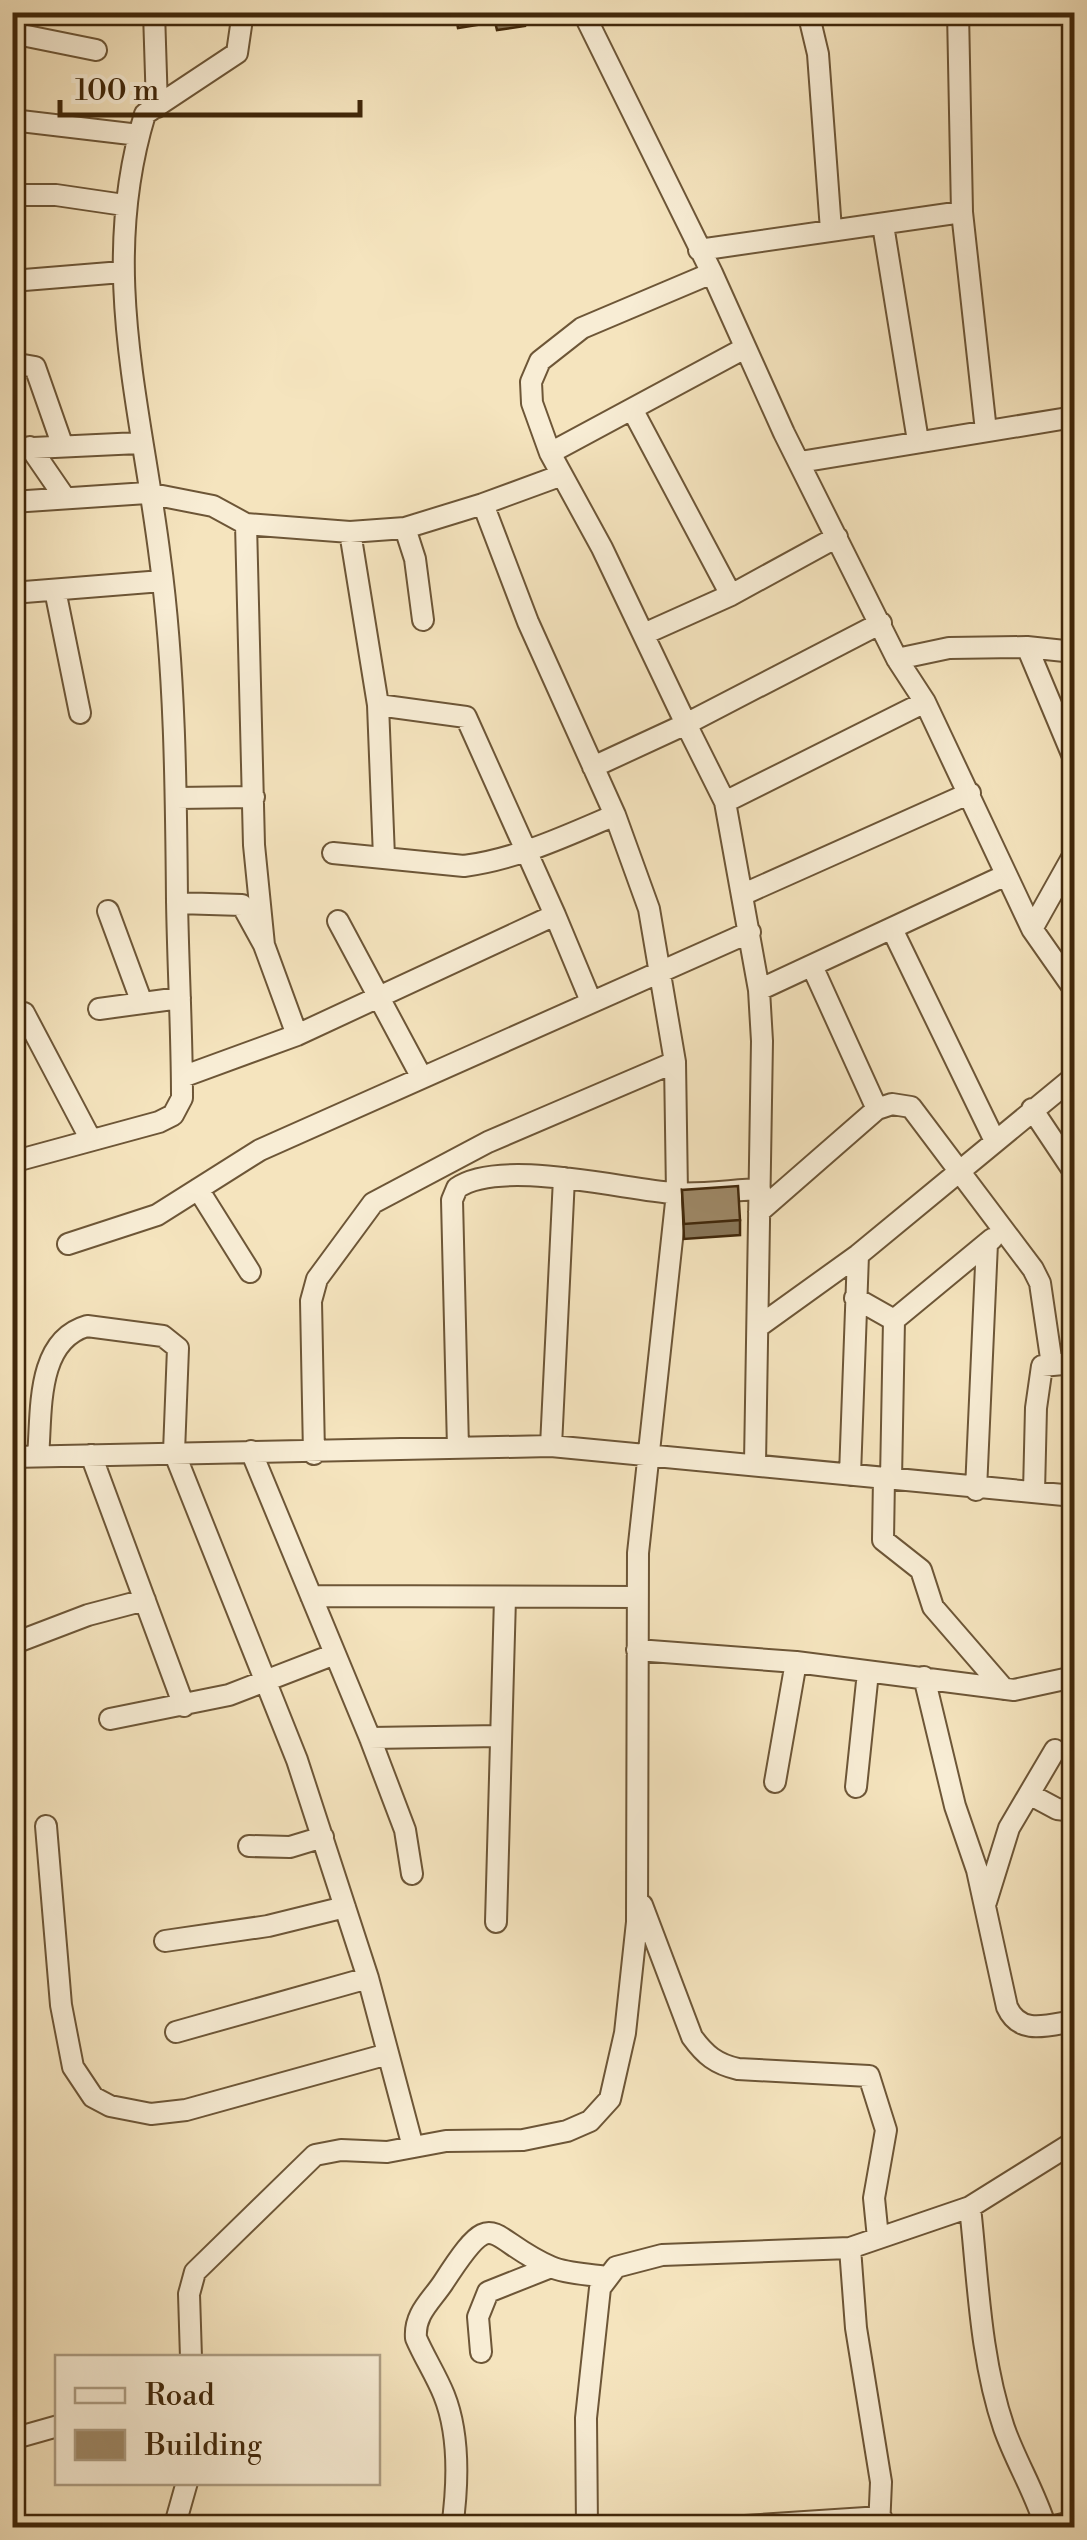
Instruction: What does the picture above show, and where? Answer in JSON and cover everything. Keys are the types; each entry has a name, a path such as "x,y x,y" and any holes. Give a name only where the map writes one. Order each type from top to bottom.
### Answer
{"street":[{"path":"154,12 157,107"},
{"path":"12,1162 173,1115 180,1108 176,798 162,581 139,444 122,272 124,205 145,114 237,53 243,12"},
{"path":"583,12 837,538 970,793 1032,930 1074,989"},
{"path":"808,12 818,54 831,230"},
{"path":"958,12 962,212 986,431"},
{"path":"12,33 96,50"},
{"path":"12,120 139,135"},
{"path":"12,195 56,194 124,205"},
{"path":"699,250 962,212"},
{"path":"883,225 918,442"},
{"path":"12,281 122,272"},
{"path":"712,273 582,328 540,361 531,382 532,403 550,453 725,802 759,990 755,1463"},
{"path":"550,453 744,348"},
{"path":"12,363 35,367 62,444"},
{"path":"632,409 732,595"},
{"path":"800,462 1074,418"},
{"path":"22,448 139,444"},
{"path":"22,448 63,496"},
{"path":"12,502 147,492 213,506 246,524 350,532 405,528 562,476"},
{"path":"191,2355 189,2294 195,2272 286,2179 315,2156 328,2151 372,2154 446,2140 538,2137 568,2131 602,2112 610,2099 625,2034 637,1892 638,1597 677,1194 675,1062 649,908 615,815 528,622 483,504"},
{"path":"246,524 254,845 264,945"},
{"path":"405,528 415,559 422,620"},
{"path":"350,532 378,705 384,857"},
{"path":"644,634 732,595 837,538"},
{"path":"12,593 162,581"},
{"path":"56,590 80,713"},
{"path":"593,767 686,724 881,623"},
{"path":"897,659 949,648 1027,647 1074,652"},
{"path":"1027,647 1074,758"},
{"path":"725,802 925,702"},
{"path":"378,705 466,717 590,1000"},
{"path":"744,894 970,793"},
{"path":"176,798 254,797"},
{"path":"333,853 464,866 527,852 615,815"},
{"path":"1032,930 1074,854"},
{"path":"759,990 1006,875"},
{"path":"177,902 242,905 264,945 297,1035"},
{"path":"108,910 142,1003"},
{"path":"182,1077 297,1035 555,915"},
{"path":"338,921 421,1076"},
{"path":"892,928 996,1142"},
{"path":"68,1244 156,1215 260,1150 660,968 750,932"},
{"path":"812,966 877,1109"},
{"path":"98,1009 180,998"},
{"path":"24,1014 92,1140"},
{"path":"314,1454 311,1301 316,1279 373,1203 488,1142 675,1062"},
{"path":"758,1327 858,1254 1074,1077"},
{"path":"759,1212 877,1109 892,1104 911,1107 958,1169 994,1237 1040,1283 1052,1365"},
{"path":"1032,1109 1074,1172"},
{"path":"458,1448 452,1200 457,1188 471,1178 564,1178 677,1194 760,1189"},
{"path":"551,1446 564,1178"},
{"path":"198,1189 250,1272"},
{"path":"994,1237 894,1320 883,1540 921,1570 934,1607 1004,1689"},
{"path":"976,1490 994,1237"},
{"path":"850,1475 858,1254"},
{"path":"854,1298 894,1320"},
{"path":"38,1456 50,1358 78,1329 87,1326 163,1336 178,1348 174,1452 323,1837 368,1978 413,2147"},
{"path":"1034,1492 1036,1408 1042,1366 1074,1363"},
{"path":"12,1457 251,1451 314,1454 551,1446 755,1463 976,1490 1074,1496"},
{"path":"251,1451 370,1738 405,1830 412,1874"},
{"path":"91,1454 184,1706"},
{"path":"311,1596 638,1597"},
{"path":"496,1922 504,1598"},
{"path":"12,1644 88,1615 145,1600"},
{"path":"638,1650 796,1662 1004,1689 1030,1689 1074,1677"},
{"path":"110,1719 184,1706 266,1682 335,1654"},
{"path":"774,1782 796,1662"},
{"path":"856,1787 868,1672"},
{"path":"924,1678 1014,2021 1036,2027 1074,2021"},
{"path":"370,1738 500,1736"},
{"path":"984,1908 1009,1828 1055,1750"},
{"path":"1029,1794 1056,1810 1074,1811"},
{"path":"46,1826 61,2004 73,2067 94,2096 110,2106 151,2114 186,2110 388,2054"},
{"path":"248,1846 290,1847 323,1837"},
{"path":"637,1892 692,2037 704,2053 738,2069 869,2076 886,2130 874,2198 878,2238"},
{"path":"165,1942 268,1926 345,1907"},
{"path":"176,2032 368,1978"},
{"path":"586,2528 586,2418 600,2288 606,2277 636,2259 662,2255 850,2248 970,2206 1074,2142"},
{"path":"970,2206 985,2340 1004,2428 1036,2494 1046,2528 1074,2521"},
{"path":"452,2528 456,2500 454,2429 442,2391 416,2338 418,2319 464,2247 481,2235 505,2236 551,2267 606,2277"},
{"path":"713,2528 881,2524 881,2482 856,2328 850,2248"},
{"path":"481,2352 478,2318 488,2292 551,2267"},
{"path":"12,2438 55,2427"},
{"path":"174,2528 185,2485"}],"building":[{"path":"738,1186 740,1220 684,1224 682,1190"}]}
